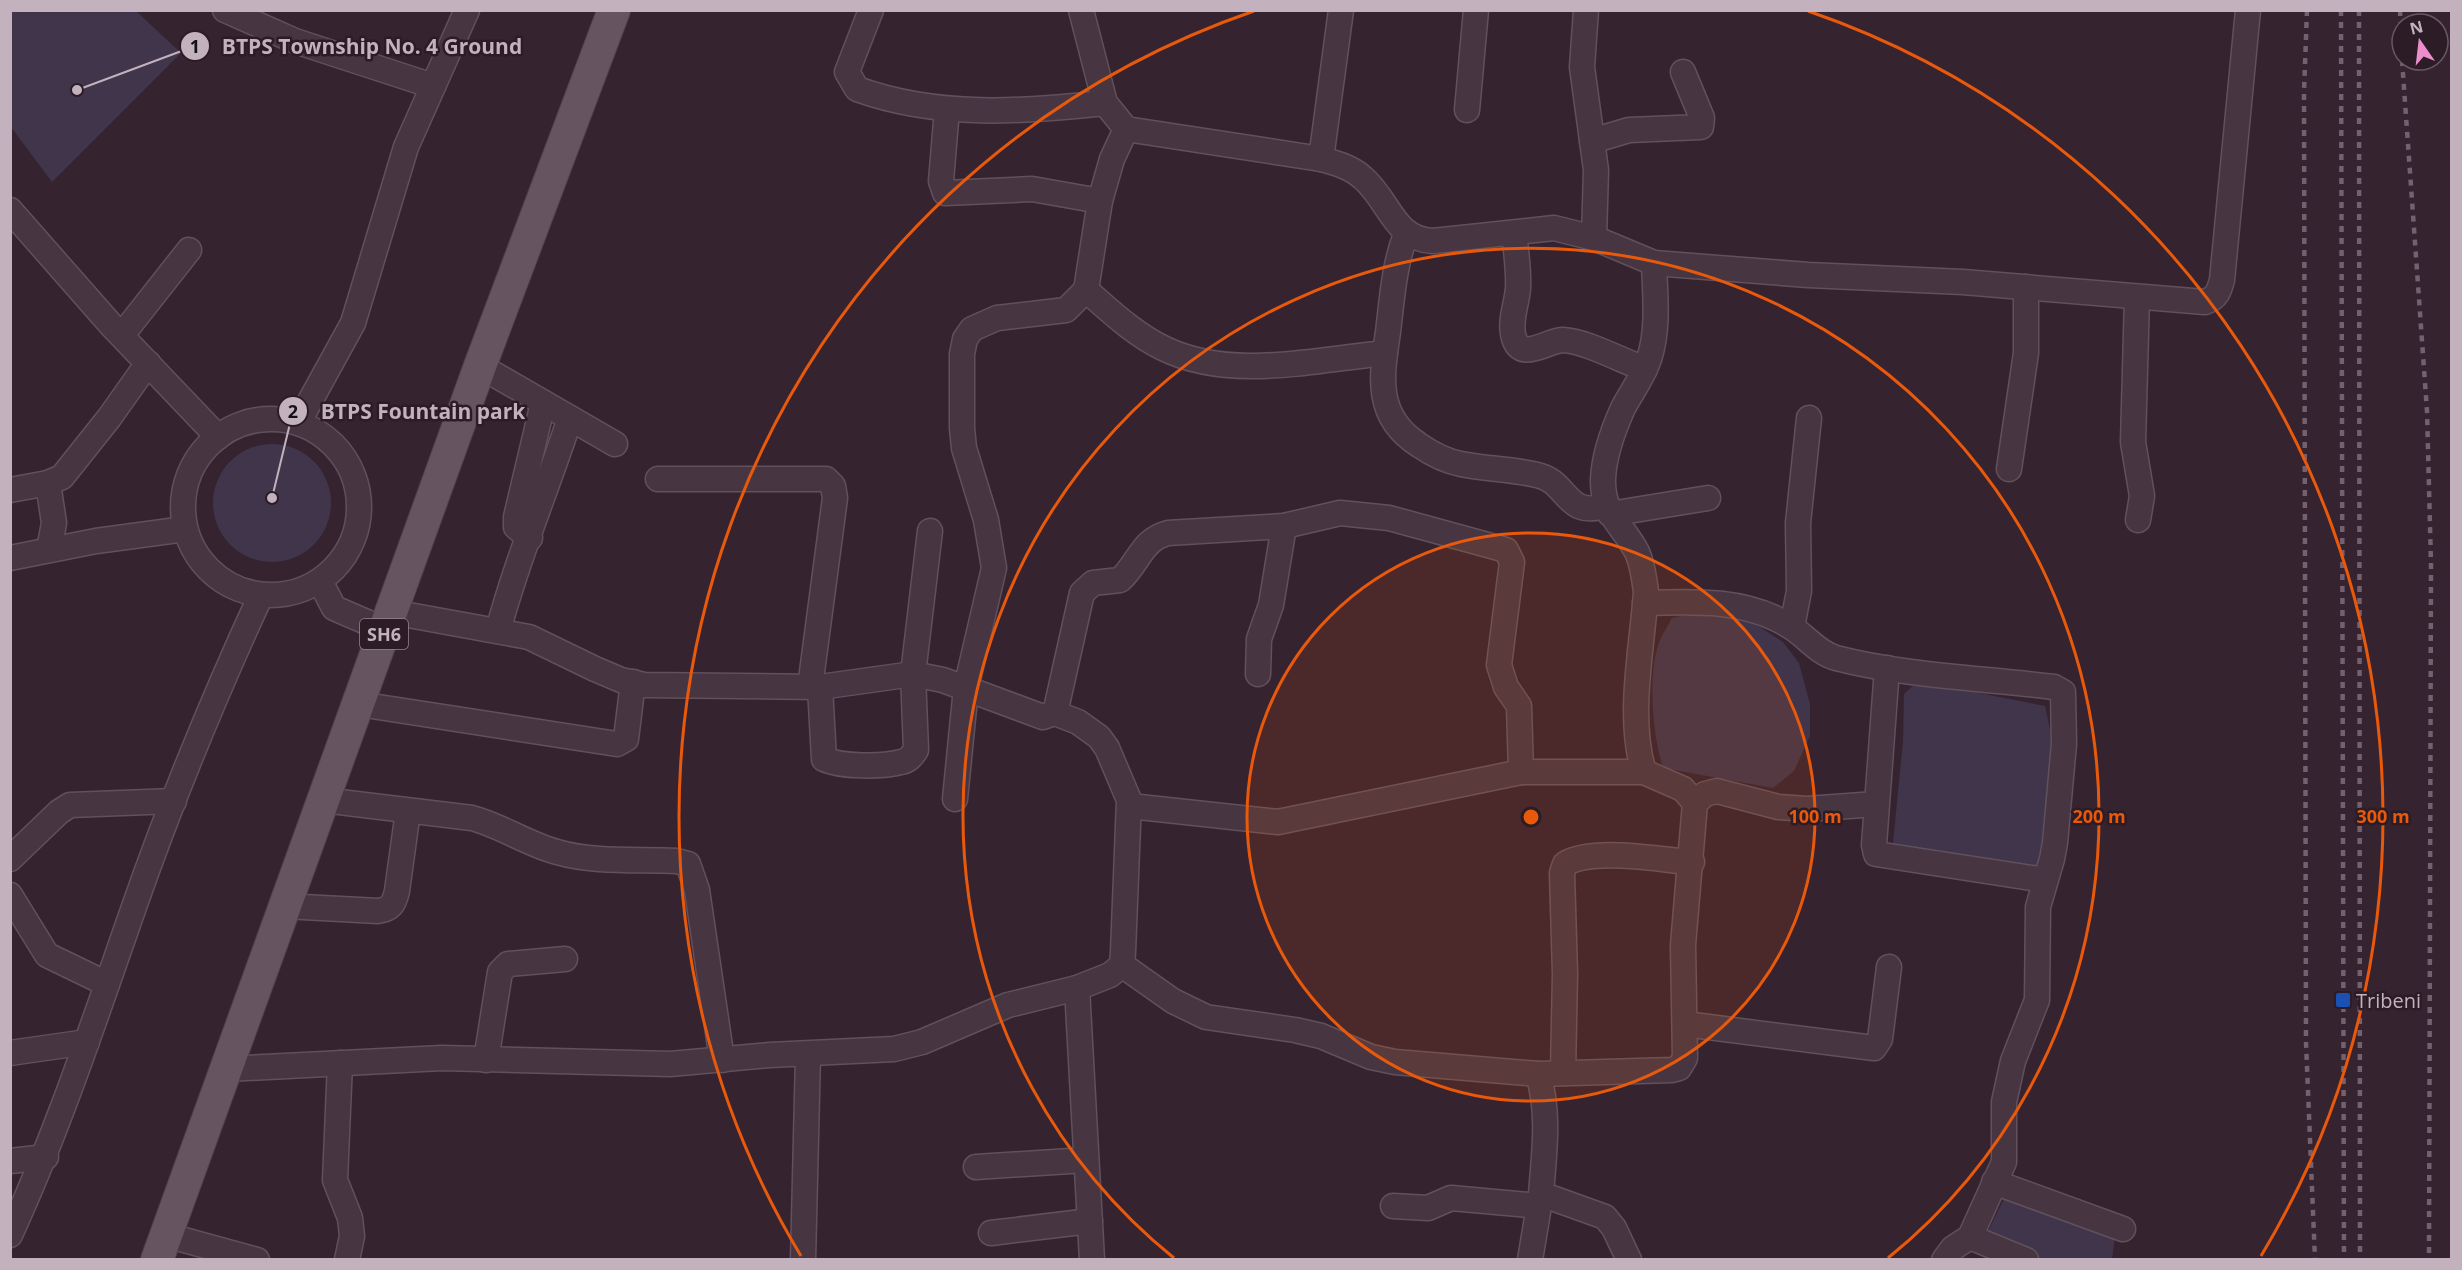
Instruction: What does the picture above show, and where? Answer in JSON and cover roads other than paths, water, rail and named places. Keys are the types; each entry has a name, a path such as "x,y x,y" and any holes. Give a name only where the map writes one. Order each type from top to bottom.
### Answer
{"main road":[{"name":"SH6","path":"161,1247 480,366 614,10"}],"street":[{"path":"225,10 295,40 433,86"},
{"path":"298,423 353,323 406,147 467,10"},
{"path":"871,10 847,72 850,81 857,89 947,109 1008,112 1105,104"},
{"path":"1081,10 1105,104 1126,129 1321,159 1343,165 1362,176 1406,234 1416,239 1433,241 1554,228 1594,238 1654,263 1808,275 2026,287 2205,302 2213,299 2219,292 2233,176 2248,10"},
{"path":"1321,159 1341,10"},
{"path":"1467,110 1476,10"},
{"path":"1587,10 1582,67 1596,170 1594,238"},
{"path":"1592,141 1629,130 1701,127 1702,118 1683,72"},
{"path":"947,109 941,181 945,193 1032,189 1100,201"},
{"path":"955,799 966,688 994,568 986,520 964,448 962,354 966,339 972,329 997,318 1066,310 1086,290 1100,201 1112,159 1126,129"},
{"path":"10,210 122,336 218,437"},
{"path":"1514,233 1518,287 1513,325 1516,341 1523,348 1531,350 1553,342 1573,342 1645,369"},
{"path":"1406,234 1398,261 1382,377 1386,404 1397,427 1410,439 1433,454 1459,464 1543,476 1578,507 1586,510 1608,510 1708,498"},
{"path":"122,336 189,250"},
{"path":"1644,772 1637,745 1636,724 1645,603 1641,561 1608,510 1603,480 1608,452 1623,408 1645,369 1654,335 1654,263"},
{"path":"2009,469 2026,353 2026,287"},
{"path":"1086,290 1143,337 1171,352 1200,362 1238,367 1384,353"},
{"path":"2137,297 2133,442 2142,496 2138,520"},
{"path":"10,490 48,483 62,477 72,467 148,363"},
{"path":"480,366 615,444"},
{"path":"530,538 516,527 516,517 543,403"},
{"path":"498,631 509,591 530,538 570,418"},
{"path":"1792,627 1799,591 1798,524 1809,418"},
{"path":"270,419 298,423 323,435 343,455 356,481 360,509 355,537 341,561 320,580 292,593 261,595 236,588 213,574 196,554 185,529 183,504 187,478 200,455 218,437 243,424 270,419"},
{"path":"658,479 826,479 833,486 835,498 815,687 824,759 834,764 901,762 916,750 913,674 930,531"},
{"path":"48,483 54,523 49,550"},
{"path":"1057,712 1078,605 1086,587 1120,580 1145,545 1158,535 1284,526 1340,513 1389,518 1506,550 1512,562 1499,665 1501,677 1519,706 1521,772"},
{"path":"1258,674 1259,639 1271,605 1284,526"},
{"path":"10,558 96,541 185,529"},
{"path":"227,1069 442,1058 670,1064 903,1047 922,1042 1008,1005 1077,988 1110,975 1122,965 1130,806 1103,742 1089,728 1057,712 1043,717 966,688 913,674 815,687 633,682 595,669 529,637 498,631 388,621 334,608 320,580"},
{"path":"10,1235 46,1157 174,801 222,678 261,595"},
{"path":"1645,603 1685,601 1741,606 1792,627 1823,652 1833,657 1887,668 2054,687 2063,692 2064,744 2052,860 2037,907 2037,1000 2013,1061 2004,1102 2006,1153 1970,1237 1953,1248 1944,1260"},
{"path":"1887,668 1876,804 1874,845 1876,854 2045,880"},
{"path":"359,704 617,744 626,739 633,682"},
{"path":"1122,965 1173,1001 1206,1017 1304,1032 1371,1057 1395,1062 1538,1074 1672,1071 1679,1068 1685,1058 1683,945 1692,862 1695,803 1683,789 1644,772 1521,772 1393,797 1304,819 1278,822 1130,806"},
{"path":"1695,803 1705,794 1717,791 1787,808 1819,809 1876,804"},
{"path":"323,800 472,818 496,824 536,844 576,857 677,861 687,864 697,890 722,1059"},
{"path":"10,859 59,812 70,805 174,801"},
{"path":"284,906 388,909 394,903 397,891 408,811"},
{"path":"1563,1072 1565,974 1562,873 1565,864 1575,858 1598,856 1692,862"},
{"path":"10,895 47,955 107,984"},
{"path":"486,1060 500,972 508,964 565,959"},
{"path":"1685,1024 1874,1048 1880,1039 1889,967"},
{"path":"1077,988 1092,1260"},
{"path":"10,1053 87,1042"},
{"path":"803,1260 808,1055"},
{"path":"340,1063 335,1180 350,1218 352,1236 347,1260"},
{"path":"1530,1260 1540,1200 1545,1119 1543,1091 1538,1074"},
{"path":"10,1161 46,1157"},
{"path":"976,1167 1086,1160"},
{"path":"1994,1182 2122,1229"},
{"path":"1393,1206 1428,1209 1444,1200 1457,1198 1540,1200 1605,1217 1614,1228 1629,1260"},
{"path":"991,1233 1090,1221"},
{"path":"1970,1237 2026,1260"},
{"path":"161,1247 256,1260"}],"railway":[{"path":"2307,10 2304,92 2306,1043 2315,1260"},
{"path":"2341,10 2344,1260"},
{"path":"2359,10 2360,1260"},
{"path":"2403,72 2427,411 2431,564 2429,1260"}],"place":[{"name":"BTPS Township No. 4 Ground","path":"77,90"},
{"name":"BTPS Fountain park","path":"272,498"},
{"name":"Tribeni","path":"2343,1000"}]}
